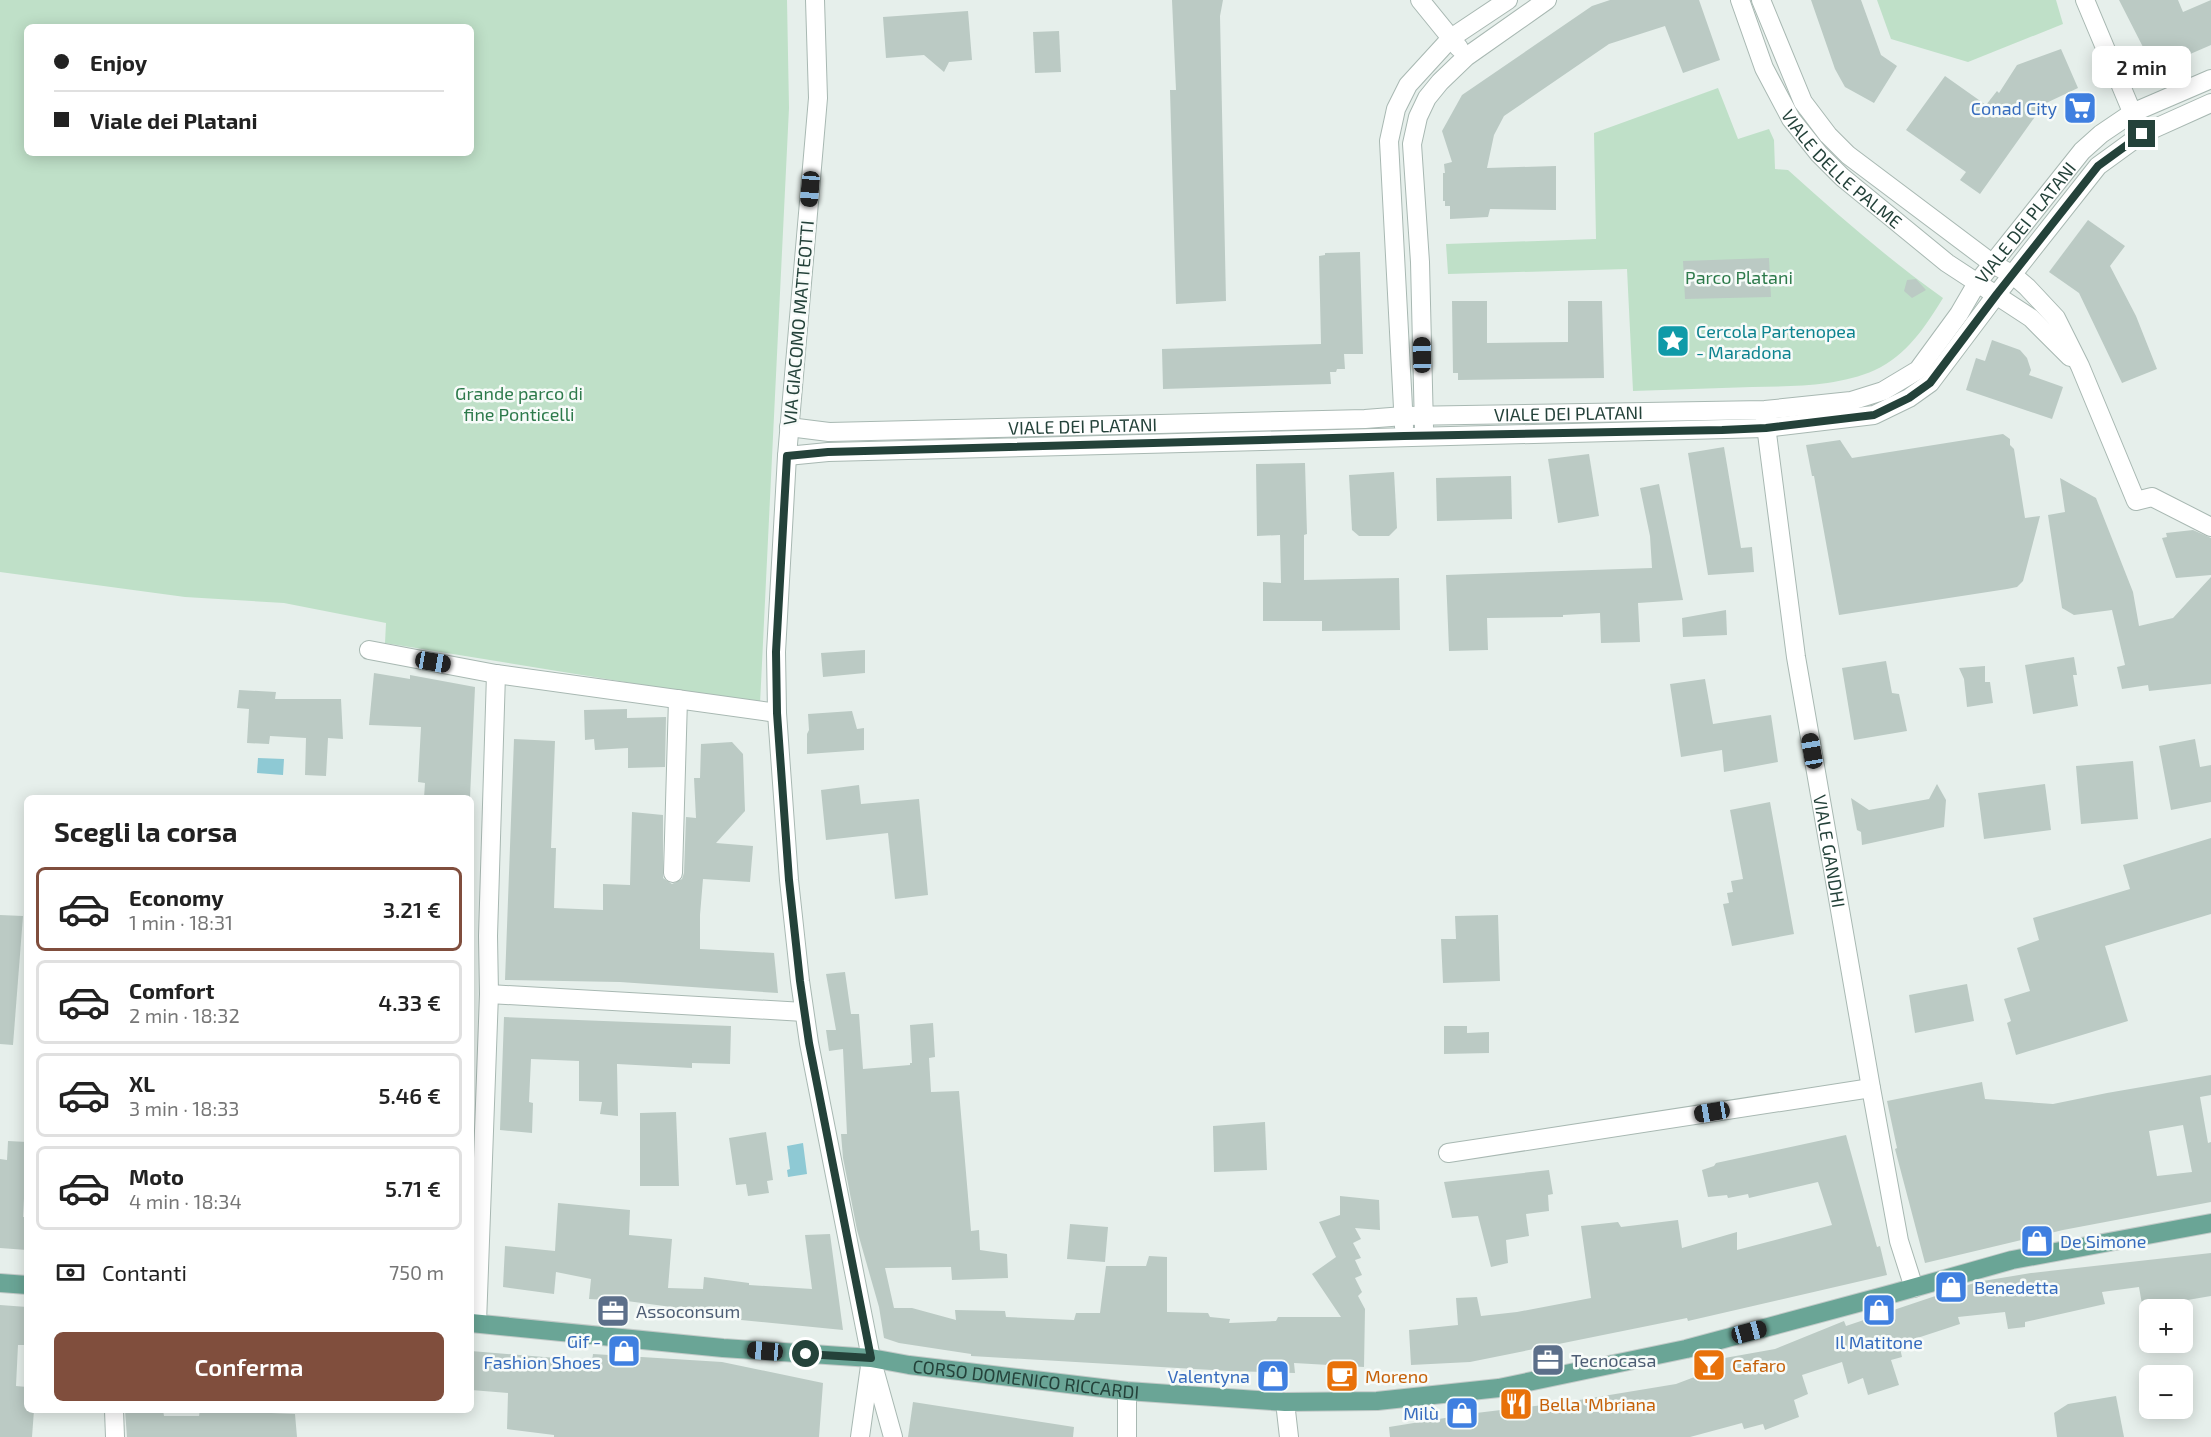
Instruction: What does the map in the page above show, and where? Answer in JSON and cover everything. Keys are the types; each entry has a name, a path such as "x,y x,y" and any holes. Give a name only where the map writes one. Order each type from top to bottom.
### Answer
{"main road":[{"name":"CORSO DOMENICO RICCARDI","path":"474,1323 723,1348 871,1358 1127,1391 1285,1402 1377,1401 1499,1388 1686,1349 2012,1260 2211,1223"},
{"path":"0,1283 24,1285"}],"street":[{"name":"VIA GIACOMO MATTEOTTI","path":"815,0 818,98 787,456 776,652 777,713 789,880 804,1012 871,1358"},
{"path":"1420,0 1466,57"},
{"path":"1404,436 1389,141 1396,109 1408,84 1451,38 1508,0"},
{"path":"1424,436 1420,262 1412,144 1418,117 1427,98 1466,57 1547,0"},
{"name":"VIALE DELLE PALME","path":"1740,0 1764,68 1791,119 1819,154 1842,177 1947,263 2031,318 2080,366"},
{"name":"VIALE DELLE PALME","path":"1761,0 1803,102 1828,135 1848,156 1993,264 2013,275 2056,318 2080,366 2136,501 2151,497 2211,526"},
{"path":"2085,0 2142,134"},
{"name":"VIALE DEI PLATANI","path":"789,427 829,432 1365,419 1404,416 1765,419 1851,401 1883,391 1917,370 1959,314 1977,283 2082,151 2101,134 2132,113 2211,79"},
{"name":"VIALE DEI PLATANI","path":"787,456 828,452 1424,436 1874,415 1909,398 1930,383 2098,166 2142,134 2211,104"},
{"name":"VIALE GANDHI","path":"1765,419 1796,657 1899,1241 1914,1288"},
{"path":"369,650 496,674 777,713"},
{"path":"474,1323 489,994 488,936 496,674"},
{"path":"672,873 678,699"},
{"path":"489,994 804,1012"},
{"path":"1448,1153 1871,1088"},
{"path":"860,1437 871,1358"},
{"path":"871,1358 893,1437"},
{"path":"1127,1391 1127,1437"},
{"path":"1285,1402 1289,1437"},
{"path":"114,1413 115,1437"}],"green space":[{"name":"Grande parco di fine Ponticelli","path":"0,0 787,0 789,108 760,704 385,643 386,623 284,603 185,597 0,572"},
{"path":"1877,0 2056,0 2063,24 1968,62 1891,39"},
{"name":"Parco Platani","path":"1718,88 1738,139 1769,129 1774,140 1775,169 1788,170 1883,252 1943,298 1914,339 1886,364 1860,376 1830,383 1633,391 1627,269 1448,274 1446,244 1596,239 1594,133"}],"water":[{"path":"258,758 284,759 283,775 257,773"},
{"path":"803,1143 807,1174 788,1177 787,1170 790,1169 787,1146"}],"building":[{"path":"1172,0 1223,0 1220,16 1226,301 1176,304 1170,90 1176,90"},
{"path":"1610,0 1699,0 1720,60 1683,73 1665,26 1609,44 1504,116 1494,135 1487,168 1556,166 1556,210 1490,209 1488,217 1450,219 1450,206 1445,206 1445,201 1443,201 1443,173 1445,173 1444,164 1452,162 1442,131 1462,95 1592,6"},
{"path":"1811,0 1861,0 1881,55 1897,66 1874,103 1845,87 1835,69"},
{"path":"2119,0 2178,0 2183,12 2211,0 2211,45 2151,71 2141,51 2144,49"},
{"path":"968,11 972,60 949,62 944,72 924,55 886,58 883,17"},
{"path":"1059,31 1061,72 1035,73 1033,32"},
{"path":"2061,49 2078,88 2044,104 1980,194 1960,180 1966,172 1906,130 1945,76 1986,105 1997,91 1999,93 2017,65"},
{"path":"2088,220 2125,246 2110,266 2136,316 2157,369 2122,383 2079,293 2049,272"},
{"path":"1360,252 1363,354 1344,354 1345,369 1330,372 1331,384 1163,389 1162,349 1321,344 1319,256 1325,253"},
{"path":"1769,258 1771,297 1685,299 1683,261"},
{"path":"1916,279 1926,290 1912,298 1904,291 1907,280"},
{"path":"1452,301 1487,301 1487,343 1568,342 1568,301 1602,301 1604,378 1458,380 1458,373 1453,373"},
{"path":"1992,340 2020,350 2027,358 2031,370 2029,375 2063,387 2052,419 1966,390 1976,358 1985,361"},
{"path":"2003,434 2010,439 2010,445 2014,449 2025,518 2040,516 2023,581 2017,587 2007,589 1839,615 1814,476 1812,476 1806,445 1840,440 1852,458"},
{"path":"1724,447 1741,548 1752,547 1754,572 1708,575 1688,453"},
{"path":"1589,454 1599,516 1558,523 1548,459"},
{"path":"1305,463 1307,534 1304,535 1304,580 1399,578 1400,630 1322,631 1322,621 1263,621 1263,582 1281,583 1280,535 1257,536 1256,464"},
{"path":"1394,472 1397,528 1389,536 1359,536 1352,530 1349,475"},
{"path":"1511,476 1512,519 1437,521 1436,478"},
{"path":"2060,478 2096,498 2133,592 2139,626 2173,618 2211,577 2211,684 2149,691 2148,685 2122,689 2117,667 2125,665 2112,610 2074,615 2062,608 2048,515 2065,512"},
{"path":"1659,484 1683,600 1638,603 1640,642 1601,643 1600,613 1563,615 1563,617 1487,618 1488,650 1449,651 1446,575 1652,568 1650,536 1640,488"},
{"path":"2193,530 2211,538 2211,575 2176,578 2162,538 2167,537 2166,533"},
{"path":"1726,610 1727,635 1683,637 1682,618"},
{"path":"865,650 865,673 823,677 821,653"},
{"path":"2074,657 2077,675 2073,675 2078,706 2033,714 2025,665"},
{"path":"1886,661 1892,693 1899,694 1907,731 1854,740 1842,668"},
{"path":"1985,666 1985,682 1990,682 1993,703 1967,707 1964,679 1959,668"},
{"path":"374,673 410,679 410,675 475,687 470,795 424,795 425,783 418,782 421,727 369,725"},
{"path":"1705,679 1713,724 1771,715 1778,762 1724,772 1722,750 1681,757 1670,684"},
{"path":"239,690 276,692 275,699 341,699 343,739 328,738 326,776 305,775 306,738 270,736 269,744 247,743 249,709 237,708"},
{"path":"627,709 627,718 666,717 665,767 628,768 628,748 595,750 594,739 585,740 584,710"},
{"path":"852,711 857,729 864,728 864,750 807,754 808,714"},
{"path":"514,739 555,741 551,848 556,848 554,908 603,910 603,884 630,885 632,812 663,815 663,878 672,884 682,879 686,817 696,818 694,778 700,778 701,744 732,742 743,754 745,811 716,843 753,846 750,882 703,879 700,949 774,953 778,993 620,982 505,980"},
{"path":"2195,739 2200,767 2211,765 2211,802 2171,810 2159,746"},
{"path":"2133,761 2138,819 2081,824 2076,766"},
{"path":"1937,784 1946,800 1944,827 1862,845 1861,832 1857,830 1851,798 1869,810 1929,799"},
{"path":"2045,784 2051,830 1984,839 1978,793"},
{"path":"859,785 861,804 919,799 928,895 895,899 888,833 826,840 821,790"},
{"path":"1770,802 1794,934 1732,946 1723,904 1729,903 1727,893 1733,892 1731,881 1743,879 1730,810"},
{"path":"2211,838 2211,914 2105,946 2128,1021 2016,1055 2007,1023 2011,1021 2004,999 2030,991 2017,948 2039,940 2033,918 2130,889 2123,865"},
{"path":"0,915 23,916 13,1045 0,1044"},
{"path":"1498,915 1500,981 1443,983 1441,939 1456,939 1455,916"},
{"path":"845,972 851,1014 859,1014 863,1069 910,1065 912,1063 910,1025 933,1023 935,1057 929,1058 931,1092 959,1091 971,1231 979,1230 980,1250 1007,1254 1008,1278 952,1280 951,1267 885,1268 894,1308 912,1308 956,1320 955,1310 1005,1311 1006,1317 1074,1320 1076,1313 1100,1313 1106,1266 1146,1266 1149,1256 1167,1257 1167,1312 1208,1313 1210,1317 1230,1319 1229,1323 1276,1321 1278,1317 1341,1317 1312,1274 1336,1257 1319,1222 1340,1215 1340,1196 1379,1200 1380,1230 1355,1228 1361,1239 1353,1243 1361,1258 1355,1260 1362,1275 1355,1278 1362,1292 1358,1296 1365,1309 1364,1367 1294,1363 1295,1373 971,1356 971,1354 899,1343 884,1338 879,1307 857,1230 843,1158 841,1134 847,1134 843,1049 829,1051 826,1030 836,1030 826,974"},
{"path":"1967,984 1974,1021 1915,1033 1909,995"},
{"path":"504,1017 731,1026 730,1064 692,1063 692,1068 617,1064 618,1116 600,1114 602,1102 579,1101 579,1061 531,1059 529,1102 533,1103 532,1133 500,1130"},
{"path":"1444,1026 1467,1026 1467,1033 1489,1032 1489,1053 1444,1054"},
{"path":"2211,1075 2211,1095 2200,1097 2208,1143 2211,1142 2211,1202 2063,1230 1925,1263 1895,1149 1897,1148 1887,1101 1982,1082 1985,1099 2053,1104","holes":["2183,1125 2192,1172 2157,1176 2149,1131"]},
{"path":"676,1112 679,1186 640,1186 640,1113"},
{"path":"1265,1122 1267,1170 1214,1172 1213,1126"},
{"path":"766,1132 773,1180 767,1181 769,1193 748,1196 746,1184 736,1185 729,1138"},
{"path":"1846,1135 1887,1275 1688,1321 1687,1318 1470,1362 1411,1365 1409,1330 1458,1325 1456,1298 1477,1297 1481,1316 1517,1312 1591,1298 1581,1226 1618,1222 1621,1227 1678,1220 1682,1248 1737,1232 1737,1250 1832,1225 1818,1182 1749,1198 1748,1194 1728,1198 1727,1195 1708,1197 1702,1170 1716,1163"},
{"path":"8,1141 24,1142 24,1250 0,1248 0,1159 7,1160"},
{"path":"1549,1170 1553,1194 1548,1195 1549,1211 1526,1214 1529,1236 1506,1240 1508,1263 1491,1267 1478,1216 1452,1218 1444,1182"},
{"path":"558,1203 630,1210 629,1235 672,1239 668,1288 703,1289 704,1277 749,1283 749,1285 812,1289 805,1235 830,1234 843,1330 680,1314 679,1308 589,1299 591,1279 556,1272 554,1294 503,1287 505,1246 555,1251"},
{"path":"1070,1224 1108,1227 1105,1262 1067,1259"},
{"path":"2211,1253 2211,1296 2193,1299 2141,1299 2139,1287 2102,1292 2105,1304 2025,1322 2025,1327 2008,1329 2005,1312 1958,1317 1960,1324 1899,1344 1902,1357 1891,1360 1899,1385 1868,1395 1863,1378 1848,1384 1842,1362 1802,1375 1808,1394 1794,1400 1799,1417 1765,1430 1763,1424 1744,1429 1742,1423 1690,1437 1390,1437 1389,1427 1676,1384 1721,1367 1719,1359 1775,1349 1844,1321 1846,1326 1977,1282 2031,1273"},
{"path":"0,1305 24,1307 24,1345 18,1345 16,1386 24,1387 24,1413 34,1413 32,1437 0,1437"},
{"path":"474,1351 592,1361 593,1354 722,1362 823,1383 819,1437 554,1437 554,1435 507,1429 508,1393 474,1390"},
{"path":"2116,1396 2124,1437 2057,1437 2054,1413 2068,1404"},
{"path":"913,1402 1074,1427 1073,1437 908,1437"},
{"path":"125,1413 164,1413 164,1416 199,1416 200,1413 295,1414 297,1437 127,1437"}],"place":[{"name":"Conad City","path":"2080,108"},
{"name":"Cercola Partenopea - Maradona","path":"1673,341"},
{"name":"De Simone","path":"2037,1241"},
{"name":"Benedetta","path":"1951,1287"},
{"name":"Il Matitone","path":"1879,1310"},
{"name":"Assoconsum","path":"613,1311"},
{"name":"Gif - Fashion Shoes","path":"624,1351"},
{"name":"Tecnocasa","path":"1548,1360"},
{"name":"Cafaro","path":"1709,1365"},
{"name":"Valentyna","path":"1273,1376"},
{"name":"Moreno","path":"1342,1376"},
{"name":"Bella 'Mbriana","path":"1516,1404"},
{"name":"Milù","path":"1462,1413"}],"route":[{"path":"806,1354 871,1358 809,1043 789,880 777,713 776,652 787,456 828,452 1404,436 1722,430 1766,428 1874,415 1909,398 1930,383 2098,166 2142,134"}]}
